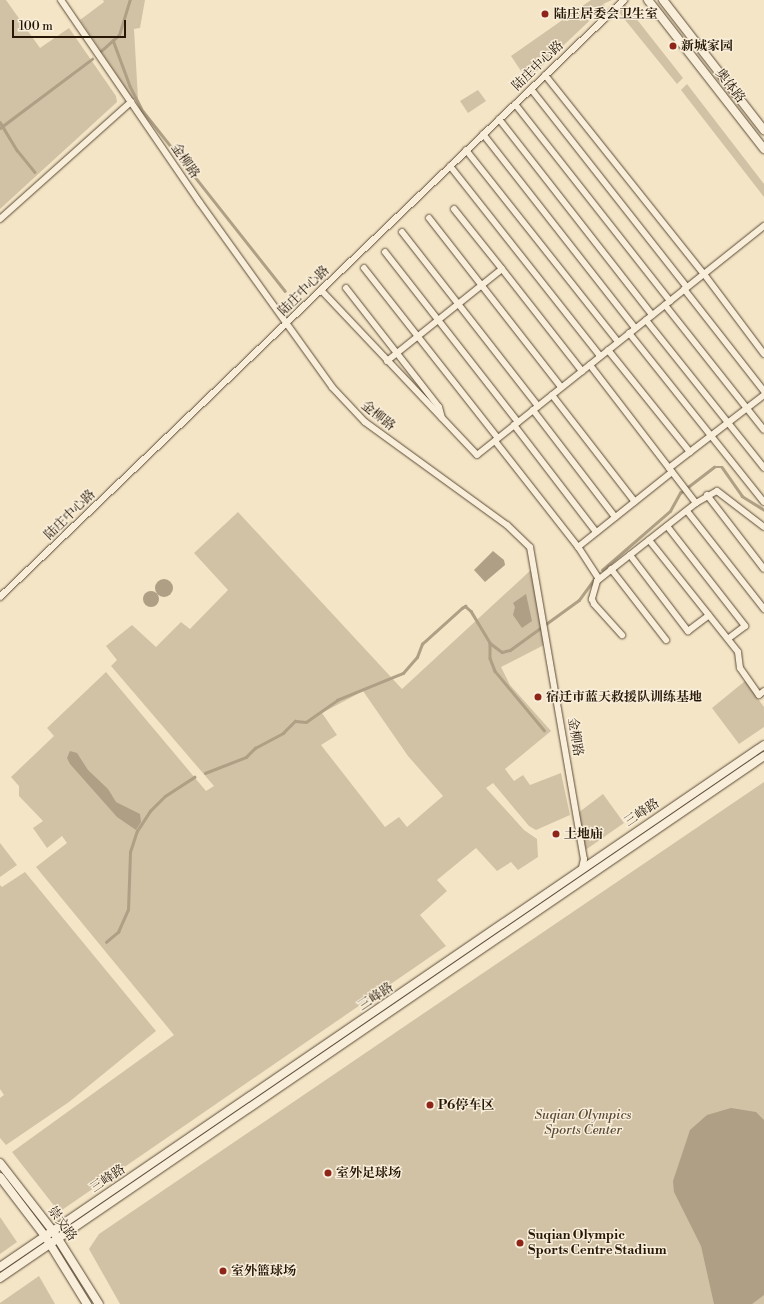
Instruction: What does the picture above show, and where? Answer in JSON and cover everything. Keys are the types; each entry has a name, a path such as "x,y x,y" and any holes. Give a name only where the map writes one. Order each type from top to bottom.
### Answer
{"main road":[{"name":"奥体路","path":"648,0 764,149"},
{"name":"奥体路","path":"663,0 764,130"},
{"name":"三峰路","path":"0,1267 764,745"},
{"name":"三峰路","path":"0,1278 764,756"},
{"name":"崇文路","path":"0,1163 58,1238 98,1304"},
{"name":"崇文路","path":"0,1177 45,1236 87,1304"}],"street":[{"name":"金柳路","path":"61,0 332,387 364,422 508,525 528,544 532,550 584,858 582,868"},
{"name":"陆庄中心路","path":"0,597 624,0"},
{"path":"545,75 704,274 764,354"},
{"path":"531,88 764,391"},
{"path":"0,220 131,102"},
{"path":"515,104 764,430"},
{"path":"499,119 652,315"},
{"path":"483,134 636,328"},
{"path":"466,150 618,342"},
{"path":"450,166 600,356"},
{"path":"454,209 582,371"},
{"path":"430,218 562,387"},
{"path":"321,290 477,455 764,226"},
{"path":"402,232 459,304 616,517"},
{"path":"385,252 438,320 596,532"},
{"path":"364,268 418,336 578,547 599,579"},
{"path":"387,361 502,269"},
{"path":"346,288 440,407 442,418"},
{"path":"646,320 764,468"},
{"path":"629,333 764,502"},
{"path":"608,350 690,452"},
{"path":"590,364 696,503"},
{"path":"552,395 635,502"},
{"path":"578,547 635,502 690,452 764,395"},
{"path":"622,635 594,604 592,599 599,579 696,503 707,495 717,491 722,493 764,527"},
{"path":"707,495 764,570"},
{"path":"687,510 764,609"},
{"path":"667,526 745,626 728,639"},
{"path":"649,540 740,655 740,668 759,695 764,691"},
{"path":"630,555 688,631 709,615"},
{"path":"611,569 666,640"}],"green space":[{"path":"0,0 6,0 40,48 69,28 116,96 117,102 0,209"},
{"path":"103,0 145,0 140,28 134,29 138,99 133,99 80,20 104,2"},
{"path":"591,0 612,0 603,4 605,6 527,80 511,56"},
{"path":"624,3 683,78 677,84 617,10"},
{"path":"687,84 764,184 764,197 681,90"},
{"path":"478,90 486,101 468,113 460,101"},
{"path":"238,512 402,689 532,569 544,645 501,667 510,685 551,731 505,769 514,781 523,775 530,785 561,773 570,815 536,830 529,826 493,783 486,788 524,830 537,839 538,857 518,870 511,862 497,871 476,848 437,880 447,891 420,915 446,946 59,1212 12,1152 174,1035 36,867 67,843 62,836 47,848 33,828 43,821 19,796 19,786 11,777 54,736 47,728 106,672 206,791 214,786 111,666 117,660 106,646 132,625 156,647 181,622 190,629 228,590 194,553","holes":["363,691 408,756 443,796 407,827 399,817 385,827 321,745 337,735 322,713"]},
{"path":"745,681 764,707 764,727 739,744 712,708"},
{"name":"Suqian Olympics Sports Center","path":"764,782 764,1304 120,1304 89,1249 99,1234"},
{"path":"603,794 624,823 584,851 578,813"},
{"path":"0,843 17,865 0,877"},
{"path":"25,872 156,1031 69,1102 6,1145 0,1138 0,1098 4,1095 0,1089 0,885 2,887"},
{"path":"0,1217 17,1242 0,1254"},
{"path":"39,1276 55,1304 0,1304 0,1303"}],"shaded area":[{"path":"493,551 504,560 505,565 485,582 474,570"},
{"path":"164,579 171,581 173,588 171,595 164,597 157,595 155,588 157,581"},
{"path":"151,591 157,593 159,599 157,605 151,607 145,605 143,599 145,593"},
{"path":"526,594 532,621 522,628 513,615 515,607 513,603"},
{"path":"70,751 77,753 88,770 108,789 116,802 140,814 141,822 136,830 117,817 70,764 67,758"},
{"path":"731,1108 756,1112 764,1120 764,1295 752,1304 714,1304 701,1246 674,1192 673,1181 690,1130 707,1115"}],"waterway":[{"path":"101,51 119,35 130,0"},
{"path":"113,40 130,86 143,111 285,291"},
{"path":"0,128 92,59"},
{"path":"0,122 17,150 35,172"},
{"path":"602,570 670,511 680,493 714,467 722,467 742,496 764,510"},
{"path":"205,773 246,757 255,748 283,733 295,721 306,722 337,700 403,673 417,657 422,644 465,606 471,611 490,643 502,652 510,650 579,600 595,578"},
{"path":"490,643 490,658 495,671 544,730"},
{"path":"106,942 118,932 128,910 130,852 137,831 150,811 165,796 194,777"}],"place":[{"name":"陆庄居委会卫生室","path":"545,14"},
{"name":"新城家园","path":"673,46"},
{"name":"宿迁市蓝天救援队训练基地","path":"538,697"},
{"name":"土地庙","path":"556,834"},
{"name":"P6停车区","path":"430,1105"},
{"name":"室外足球场","path":"328,1173"},
{"name":"Suqian Olympic Sports Centre Stadium","path":"520,1243"},
{"name":"室外篮球场","path":"223,1271"}]}
